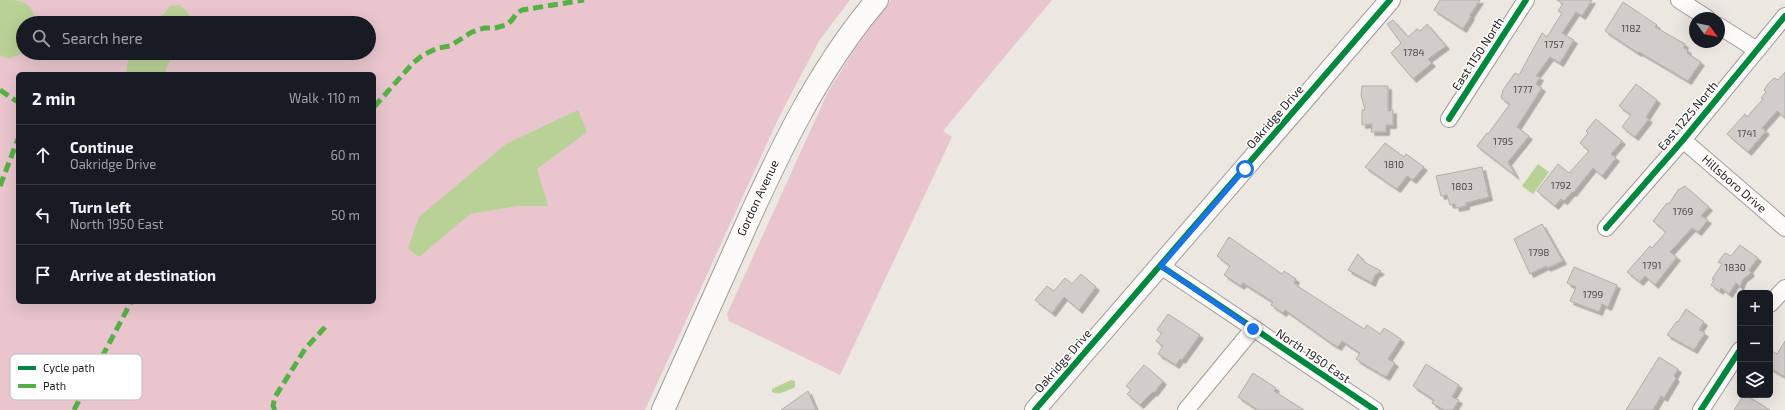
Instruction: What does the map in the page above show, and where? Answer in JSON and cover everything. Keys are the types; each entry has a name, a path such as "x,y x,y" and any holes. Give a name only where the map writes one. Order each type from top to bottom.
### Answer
{"main road":[{"name":"Gordon Avenue","path":"663,410 773,165 801,111 832,58 877,0"}],"street":[{"name":"Oakridge Drive","path":"1035,410 1390,0"},
{"name":"East 1150 North","path":"1449,119 1526,0"},
{"path":"1679,0 1698,12"},
{"name":"East 1225 North","path":"1606,228 1683,140 1785,16"},
{"path":"1725,30 1757,50"},
{"name":"Hillsboro Drive","path":"1683,140 1785,228"},
{"name":"North 1950 East","path":"1161,266 1374,410"},
{"path":"1773,301 1785,288"},
{"path":"1186,410 1253,329"},
{"path":"1701,410 1737,355"}],"shaded area":[{"path":"0,0 850,0 819,41 780,115 645,410 0,410"},
{"path":"0,0 20,1 28,6 35,16 16,16 16,56 8,59 0,55"},
{"path":"891,0 1052,0 943,131 952,137 840,375 729,321 727,314 827,94 854,50"},
{"path":"180,5 188,12 189,16 161,16 170,6"},
{"path":"128,60 170,60 166,72 126,72"},
{"path":"578,110 587,132 537,169 548,206 517,206 470,214 419,257 408,248 419,217 506,144"},
{"path":"1538,164 1549,172 1533,194 1522,186"},
{"path":"791,380 795,381 795,387 780,393 772,392 772,389"}],"building":[{"path":"1440,0 1480,0 1463,29 1434,10"},
{"path":"1557,0 1592,0 1582,16 1576,12 1562,33 1574,40 1560,63 1550,57 1536,76 1540,77 1536,84 1542,88 1517,127 1529,136 1508,162 1516,176 1477,146 1487,133 1488,134 1510,104 1501,98 1503,90 1515,73 1519,75 1542,33 1547,37 1562,13 1558,11 1563,4"},
{"path":"1623,2 1657,25 1655,27 1685,44 1684,48 1688,50 1687,53 1701,62 1688,81 1639,52 1638,53 1605,31"},
{"path":"1393,20 1408,37 1417,29 1420,31 1427,24 1446,46 1428,59 1432,63 1413,79 1391,53 1401,43 1387,24"},
{"path":"1785,72 1785,118 1777,111 1762,128 1766,131 1748,152 1727,134 1745,114 1747,117 1763,99 1761,98 1766,92 1764,90 1768,84 1774,78 1778,80"},
{"path":"1636,84 1657,100 1646,117 1649,119 1635,137 1622,127 1631,115 1619,106"},
{"path":"1362,86 1388,86 1388,111 1393,110 1393,125 1386,125 1386,132 1371,132 1372,124 1362,125 1362,110 1365,110 1361,95"},
{"path":"1596,119 1622,141 1611,154 1616,158 1602,176 1593,168 1573,193 1572,192 1564,201 1561,199 1555,206 1537,191 1558,164 1569,173 1589,151 1580,143 1588,133 1586,131"},
{"path":"1385,143 1404,157 1406,154 1424,167 1413,180 1407,176 1397,189 1365,167"},
{"path":"1482,167 1489,197 1466,203 1466,206 1456,208 1455,204 1450,205 1447,195 1441,196 1436,176"},
{"path":"1685,186 1709,207 1701,216 1708,220 1698,232 1692,228 1670,252 1677,257 1655,285 1645,276 1640,282 1627,272 1650,246 1652,248 1666,232 1653,221 1667,203 1669,204 1678,190"},
{"path":"1542,224 1563,261 1547,268 1546,266 1530,274 1514,239"},
{"path":"1229,237 1282,274 1284,271 1296,279 1294,283 1299,287 1364,329 1367,325 1380,334 1384,328 1401,339 1388,359 1395,363 1386,377 1356,359 1360,353 1342,341 1338,347 1285,310 1283,313 1271,305 1273,302 1243,283 1241,286 1224,275 1230,266 1217,256"},
{"path":"1740,245 1758,258 1749,270 1751,273 1743,279 1740,287 1736,283 1729,294 1721,288 1720,291 1711,285 1714,280 1712,279 1722,264 1718,262 1725,253 1731,256"},
{"path":"1358,254 1364,262 1381,271 1375,275 1372,283 1348,270"},
{"path":"1574,267 1617,285 1608,307 1602,304 1599,312 1570,301 1576,287 1567,283"},
{"path":"1081,274 1096,287 1079,310 1064,297 1052,313 1035,300 1047,286 1054,291 1065,278 1072,284"},
{"path":"1686,309 1704,322 1699,330 1705,333 1694,350 1667,335 1677,321 1678,322"},
{"path":"1168,314 1200,335 1182,360 1180,359 1176,365 1158,354 1163,346 1156,341 1162,333 1157,330"},
{"path":"1785,341 1785,377 1773,370 1773,352 1777,354"},
{"path":"1659,357 1678,369 1674,376 1676,378 1664,398 1661,396 1653,410 1626,410"},
{"path":"1426,364 1459,385 1452,397 1459,400 1453,410 1444,410 1432,403 1434,400 1413,386"},
{"path":"1144,365 1163,381 1154,393 1153,392 1140,405 1127,394 1131,390 1126,386"},
{"path":"1253,373 1276,388 1274,391 1304,410 1258,410 1238,397"},
{"path":"808,391 816,410 781,410"},
{"path":"1742,398 1751,398 1770,410 1734,410"}],"marked path":[{"path":"376,105 413,63 423,55 438,48 450,46 472,32 484,28 495,28 506,25 522,10 584,0"},
{"path":"0,90 16,101"},
{"path":"0,186 16,144"},
{"path":"104,354 130,304"},
{"path":"275,410 273,406 275,397 305,349 327,325"},
{"path":"74,410 79,400"}],"cycle path":[{"path":"1035,410 1390,0"},
{"path":"1449,119 1526,0"},
{"path":"1606,228 1683,140 1785,16"},
{"path":"1161,266 1375,410"},
{"path":"1701,410 1737,355"}],"route":[{"path":"1245,169 1161,266 1253,329"}]}
